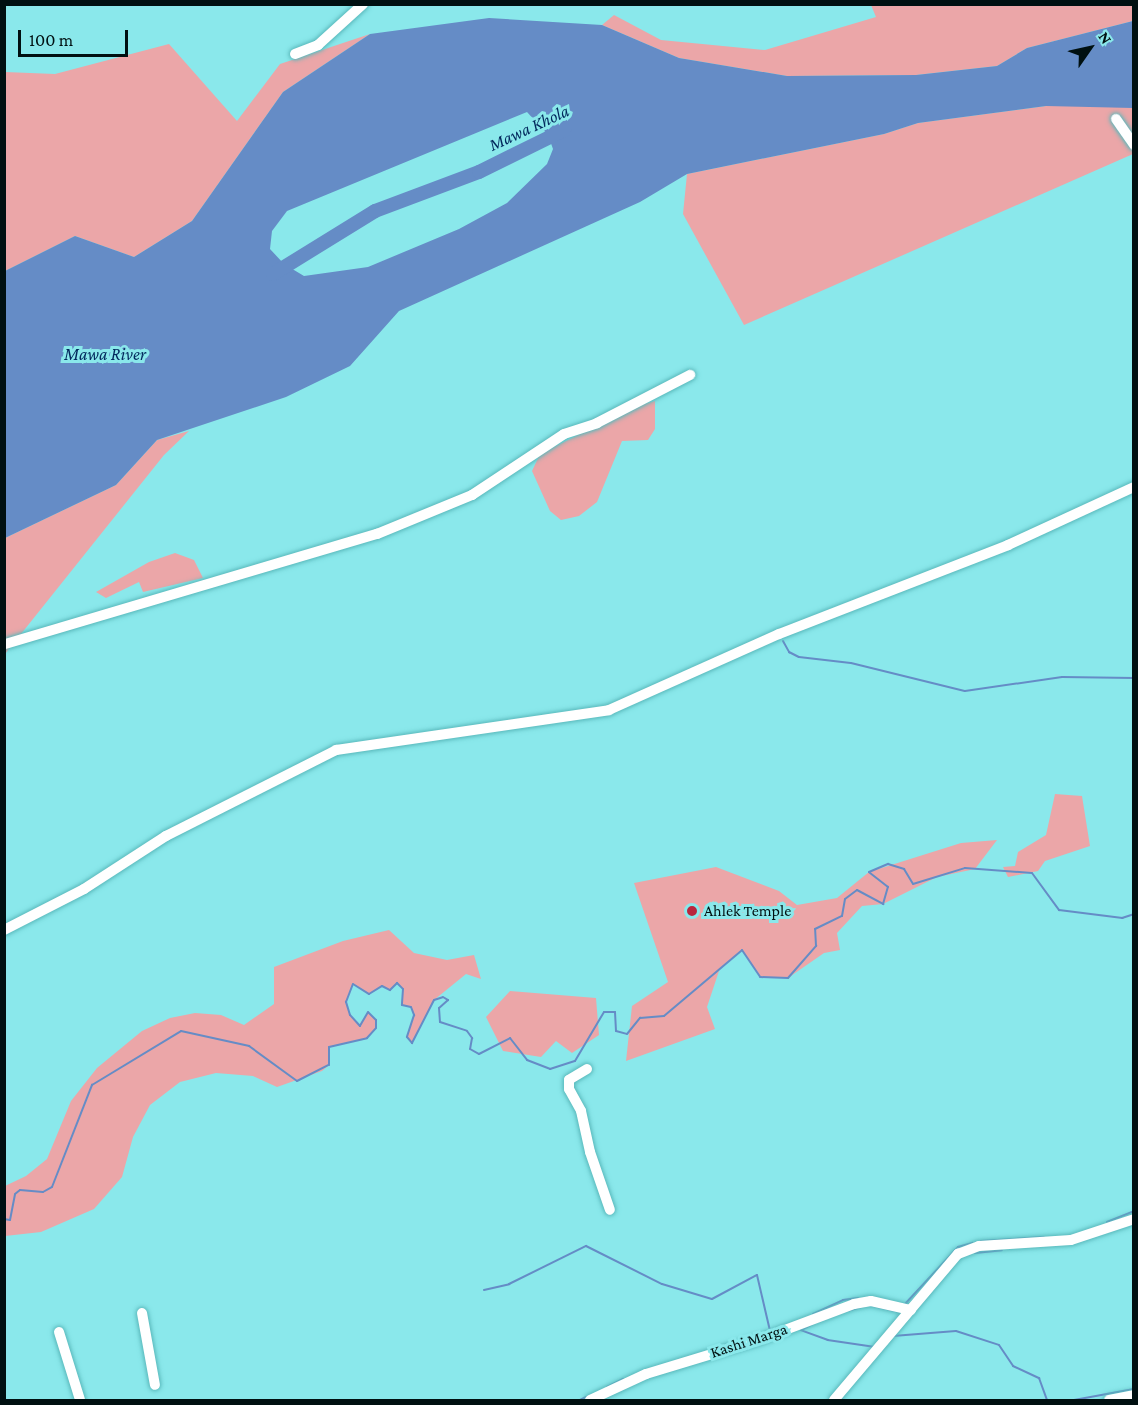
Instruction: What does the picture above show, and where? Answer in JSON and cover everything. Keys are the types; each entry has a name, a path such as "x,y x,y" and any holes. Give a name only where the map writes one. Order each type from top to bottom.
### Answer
{"street":[{"path":"295,54 318,45 363,4"},
{"path":"1116,119 1134,145"},
{"path":"5,644 377,534 472,495 564,434 597,423 690,375"},
{"path":"4,930 84,889 166,836 336,750 609,710 828,614 1008,545 1134,487"},
{"path":"587,1069 568,1080 569,1089 581,1111 590,1152 610,1210"},
{"path":"834,1401 958,1254 979,1246 1071,1240 1134,1219"},
{"name":"Kashi Marga","path":"596,1399 646,1374 761,1339 854,1304 871,1301 911,1310"},
{"path":"142,1313 155,1384"},
{"path":"59,1332 80,1401"},
{"path":"1109,1401 1134,1395"}],"shaded area":[{"path":"871,5 1134,5 1133,21 1027,48 997,66 916,75 787,76 679,58 602,25 614,15 661,40 765,50 876,17"},
{"path":"370,34 283,92 192,221 134,257 75,236 5,271 5,72 55,74 169,44 237,121 280,64"},
{"path":"1104,104 1133,108 1133,154 744,325 683,214 687,174 884,134 918,123 1046,106"},
{"path":"655,401 655,429 648,440 622,441 597,502 579,516 561,520 550,511 532,471 540,454 634,407"},
{"path":"189,431 164,455 5,654 5,538 116,485 157,440"},
{"path":"175,553 194,560 203,578 143,592 139,582 106,598 96,592 149,562"},
{"path":"1055,794 1082,796 1090,846 1045,861 1038,871 1008,877 1003,867 1015,866 1018,852 1046,835"},
{"path":"997,840 975,869 937,877 883,904 862,906 837,933 840,950 824,953 788,978 760,977 742,950 720,968 707,1007 715,1029 626,1061 632,1006 668,982 634,883 716,867 779,891 797,905 837,898 869,872 961,843"},
{"path":"389,930 414,953 447,960 474,955 481,979 466,974 434,1000 412,1043 407,1037 414,1015 411,1007 402,1005 403,989 398,983 390,990 382,986 369,994 353,984 346,1002 350,1015 359,1025 368,1012 376,1020 376,1028 367,1038 329,1047 329,1065 322,1071 277,1087 253,1076 216,1073 180,1082 150,1105 133,1137 122,1177 94,1209 41,1232 5,1236 5,1186 26,1176 47,1159 71,1101 97,1068 142,1031 170,1018 195,1013 221,1015 244,1025 274,1004 274,967 343,941"},
{"path":"510,991 596,998 599,1035 572,1053 556,1041 541,1057 503,1051 486,1017"}],"water":[{"name":"Mawa River","path":"489,18 602,25 679,58 787,76 916,75 997,66 1027,48 1133,21 1133,108 1046,106 918,123 884,134 687,174 640,202 399,311 350,366 286,397 157,440 116,485 5,538 5,271 75,236 134,257 192,221 283,92 370,34","holes":["527,112 548,135 553,149 547,164 507,203 459,229 368,267 304,276 284,264 270,249 272,231 287,211"]}],"waterway":[{"name":"Mawa Khola","path":"273,274 375,211 479,172 564,130"},
{"path":"783,641 789,652 799,657 851,663 965,691 1062,677 1134,678"},
{"path":"4,1219 10,1220 15,1194 20,1190 43,1192 52,1187 92,1085 181,1031 249,1046 297,1081 329,1065 329,1047 367,1038 376,1028 376,1020 368,1012 360,1026 350,1015 346,1002 353,984 369,994 382,986 390,990 397,983 403,989 402,1005 411,1007 414,1015 407,1037 412,1043 434,1000 443,997 448,1000 439,1008 440,1022 467,1031 472,1038 470,1049 479,1054 510,1038 527,1060 550,1069 575,1061 604,1012 615,1012 616,1031 627,1034 640,1018 664,1016 742,950 760,977 788,978 816,946 815,929 842,916 845,899 857,890 883,904 888,887 869,872 888,864 904,869 913,884 965,868 1032,873 1059,910 1122,918 1134,914"},
{"path":"1107,1222 1134,1211"},
{"path":"981,1241 1044,1237"},
{"path":"905,1304 958,1247 972,1243"},
{"path":"484,1290 509,1284 586,1246 662,1284 712,1299 757,1275 770,1331"},
{"path":"975,1253 1002,1250"},
{"path":"813,1314 843,1300 858,1298"},
{"path":"869,1305 904,1313 875,1347 828,1340 801,1330 829,1316 869,1305"},
{"path":"893,1336 956,1331 999,1345 1013,1366 1039,1378 1047,1400"},
{"path":"607,1387 623,1379"},
{"path":"1074,1400 1134,1389"},
{"path":"580,1400 586,1397"}],"place":[{"name":"Ahlek Temple","path":"692,911"}]}
